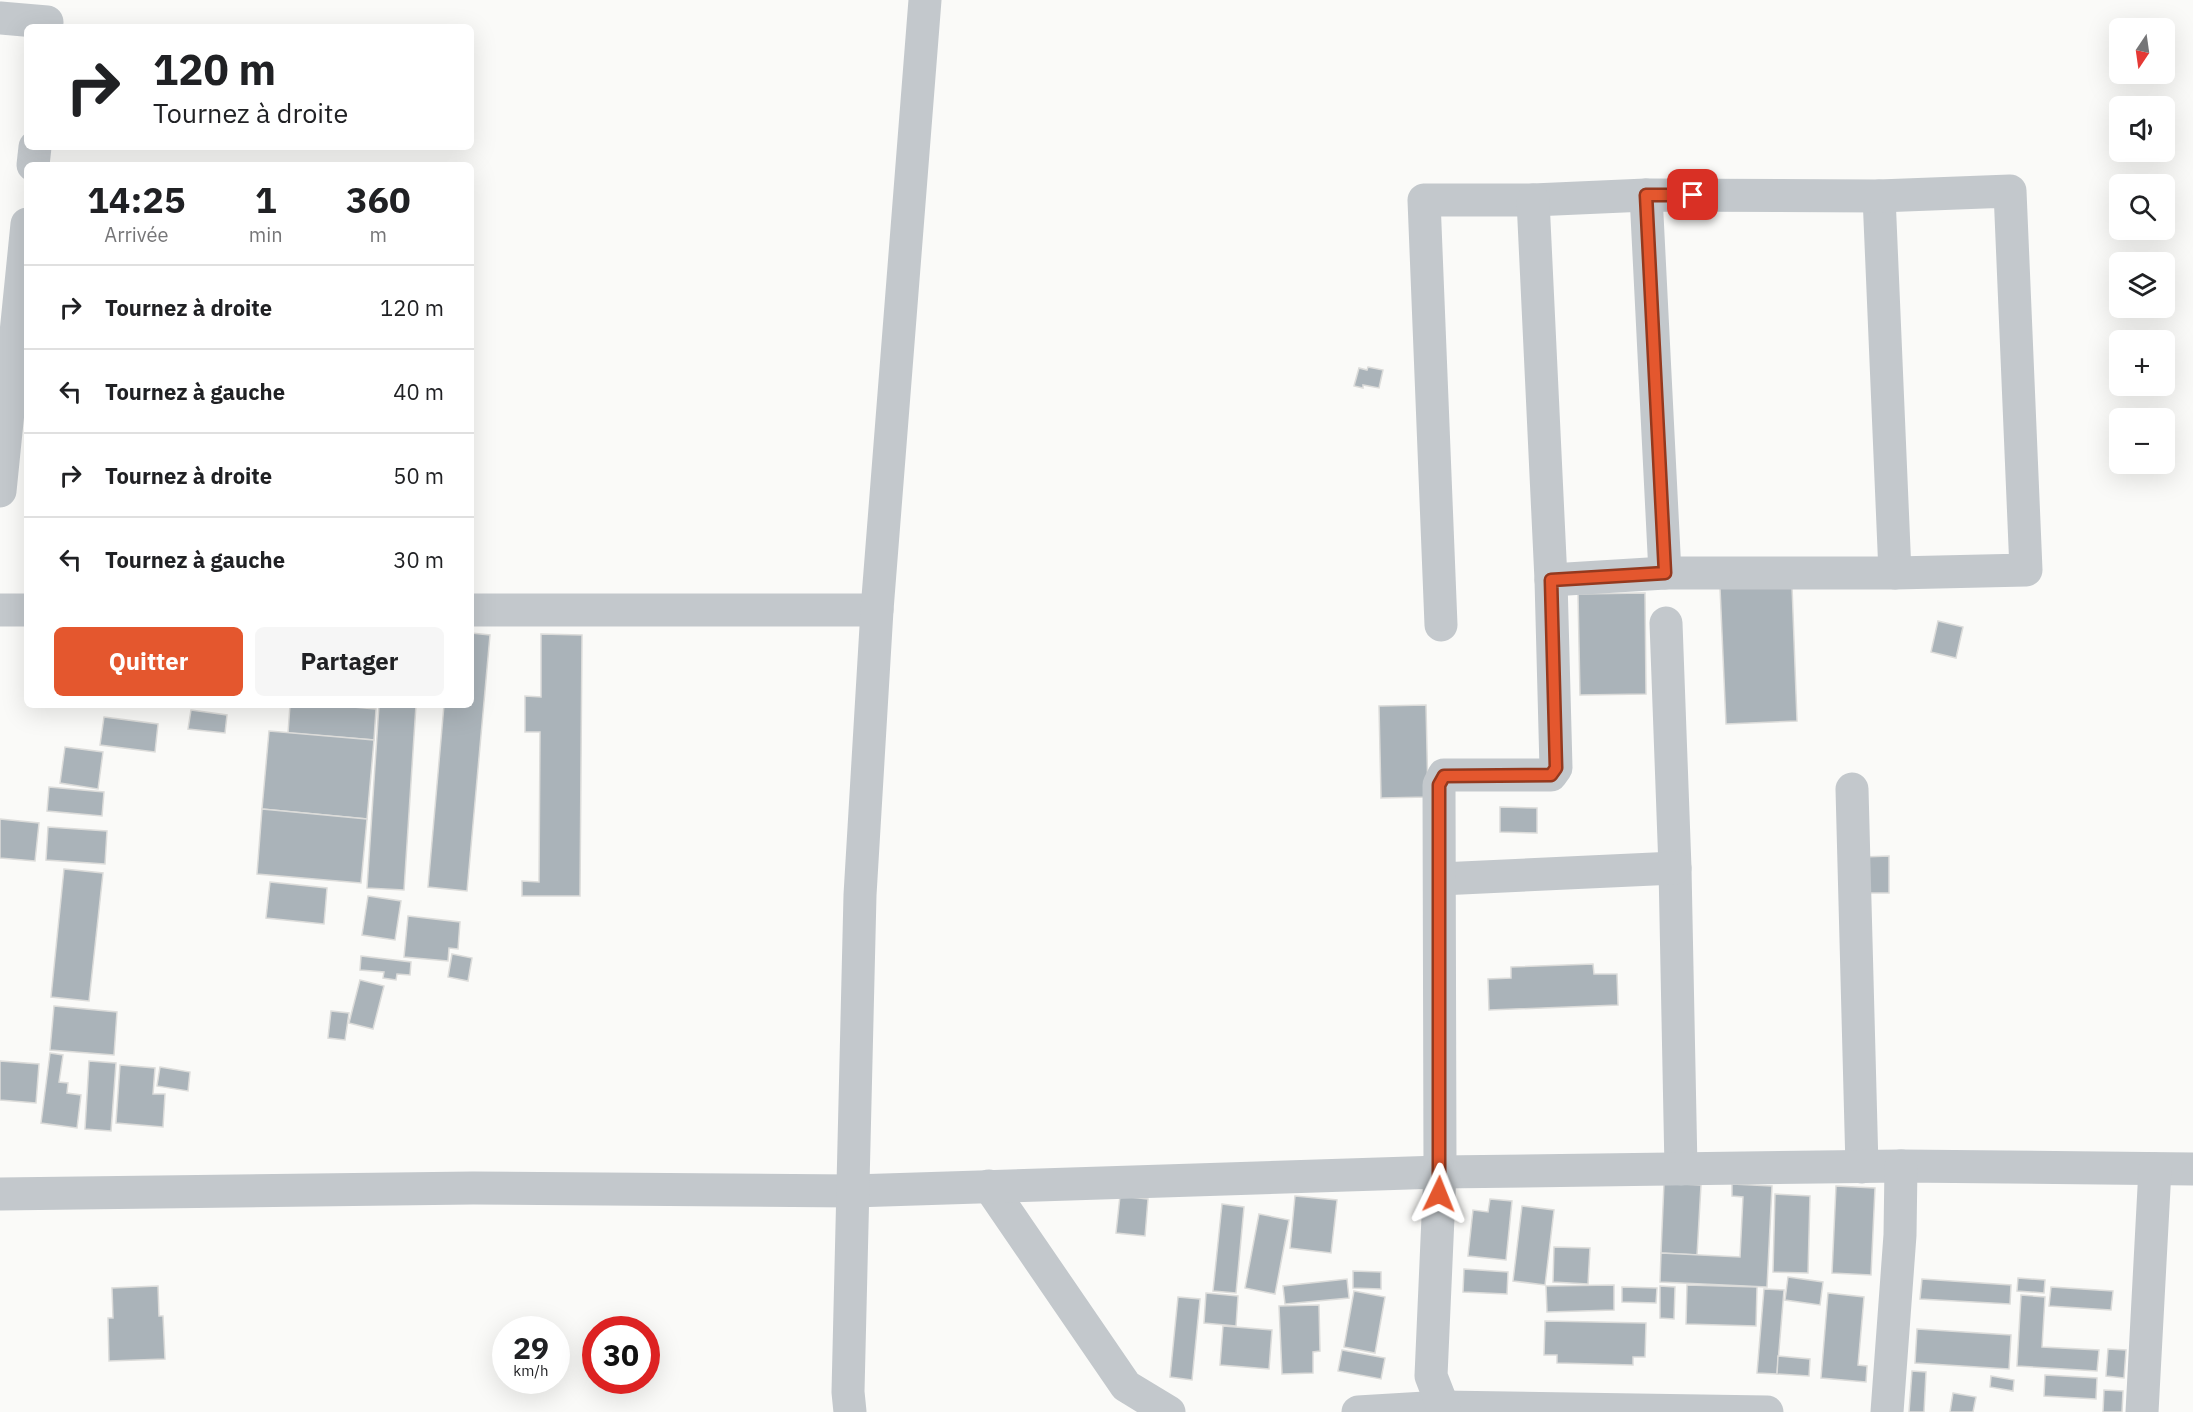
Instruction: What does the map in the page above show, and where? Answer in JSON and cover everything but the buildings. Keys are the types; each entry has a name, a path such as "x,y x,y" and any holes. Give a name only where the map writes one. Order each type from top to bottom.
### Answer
{"street":[{"path":"850,1412 848,1392 860,895 877,610 925,0"},
{"path":"0,18 48,16"},
{"path":"1441,625 1424,200 1533,200 1646,195 1879,196 2010,191 2026,570 1895,573 1665,573 1551,580"},
{"path":"1646,195 1665,573"},
{"path":"1879,196 1895,573"},
{"path":"1443,1410 1431,1376 1440,1172 1439,785 1444,776 1551,775 1556,768 1551,580 1533,200"},
{"path":"0,491 24,254"},
{"path":"0,610 24,610"},
{"path":"474,610 877,610"},
{"path":"1666,623 1675,868 1682,1169"},
{"path":"1852,789 1862,1167"},
{"path":"1440,879 1675,868"},
{"path":"0,1194 473,1188 853,1191 1440,1172 1901,1166 2193,1169"},
{"path":"1887,1412 1900,1236 1901,1166"},
{"path":"2142,1412 2155,1169"},
{"path":"990,1186 1126,1386 1169,1412"},
{"path":"1358,1412 1443,1410 1767,1412"}],"route":[{"path":"1439,1194 1439,785 1444,776 1551,775 1556,768 1551,580 1665,573 1646,195 1693,195"}]}
